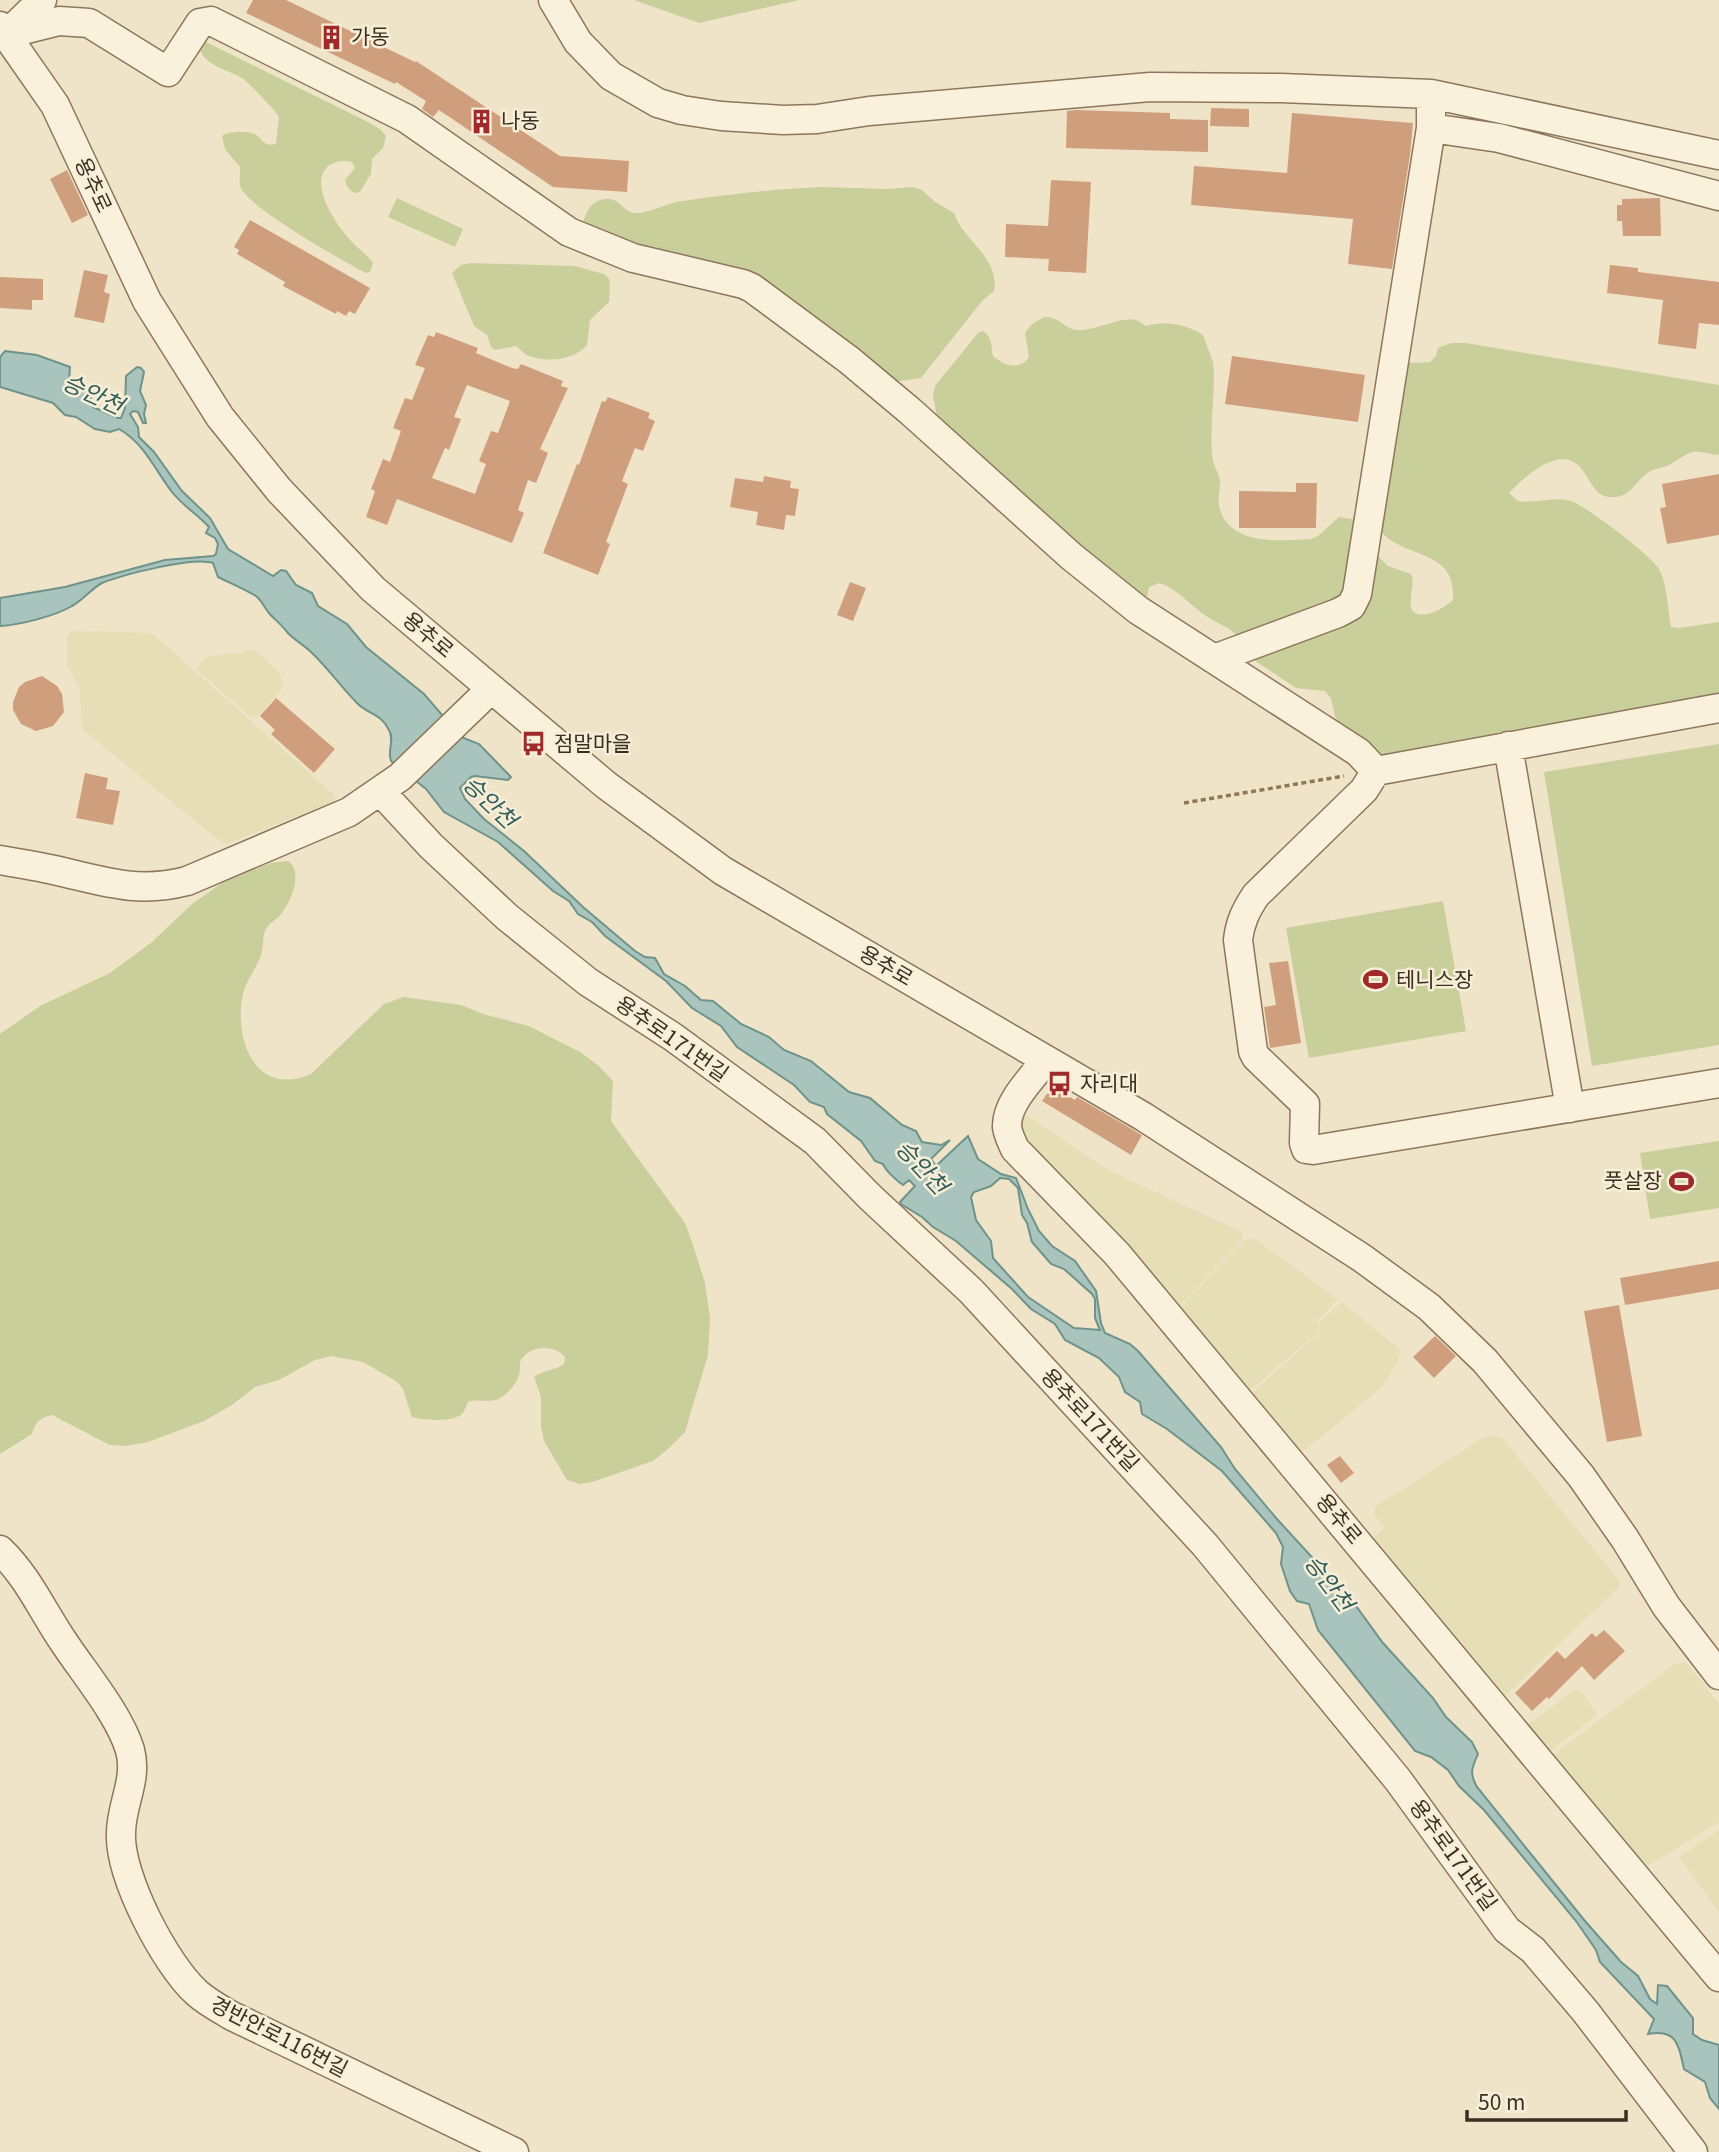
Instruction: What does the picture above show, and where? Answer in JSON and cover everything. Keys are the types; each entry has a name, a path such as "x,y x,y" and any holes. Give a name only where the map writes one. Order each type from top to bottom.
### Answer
{"street":[{"path":"4,30 42,0"},
{"path":"553,0 578,42 611,76 658,103 721,116 817,119 869,111 1150,87 1280,88 1431,94 1719,155"},
{"path":"4,30 58,21 89,23 168,72 200,23 211,21 407,119 569,232 633,258 752,288 849,360 1072,557 1138,610 1358,751 1376,771"},
{"name":"용추로","path":"4,30 55,105 147,301 220,417 279,490 482,698 723,871 1144,1117 1362,1258 1429,1307 1485,1362 1581,1476 1625,1539 1666,1606 1719,1675"},
{"path":"1214,659 1338,612 1351,606 1357,594 1431,128 1431,94"},
{"path":"1431,128 1499,138 1719,196"},
{"path":"0,860 140,888 168,886 187,881 349,812 391,784 482,698"},
{"path":"1719,708 1376,771 1352,803 1256,895 1247,908 1238,940 1252,1051 1306,1104 1306,1149 1719,1083"},
{"path":"1508,746 1570,1108"},
{"name":"용추로171번길","path":"391,784 432,846 507,917 588,982 673,1037 815,1141 870,1197 971,1291 1205,1545 1398,1780 1507,1930 1534,1950 1585,2011 1693,2152"},
{"name":"용추로","path":"1046,1059 1026,1085 1008,1116 1008,1133 1015,1149 1117,1254 1719,1977"},
{"name":"경반안로116번길","path":"0,1550 24,1576 62,1640 123,1732 133,1769 121,1829 121,1850 133,1888 155,1935 189,1984 197,1993 232,2016 513,2152"}],"path":[{"path":"1184,803 1376,771"}],"shaded area":[{"path":"70,632 152,633 334,795 334,802 226,844 221,842 82,729 80,690 67,665 67,638"},
{"path":"250,649 256,651 279,672 282,680 281,691 259,715 252,718 197,670 202,661 210,656 241,653"},
{"path":"1021,1115 1028,1116 1106,1169 1242,1232 1242,1240 1178,1308 1021,1146 1014,1120"},
{"path":"1255,1239 1338,1299 1318,1320 1317,1333 1248,1392 1179,1309 1243,1241"},
{"path":"1342,1302 1398,1348 1399,1359 1385,1383 1376,1392 1301,1453 1297,1453 1250,1395 1319,1333 1320,1321"},
{"path":"1492,1435 1502,1438 1620,1581 1618,1588 1507,1694 1501,1696 1371,1539 1385,1528 1374,1515 1375,1507 1484,1437"},
{"path":"1686,1662 1719,1704 1719,1822 1646,1867 1550,1757 1676,1663"},
{"path":"1575,1690 1582,1692 1597,1715 1548,1753 1526,1726"},
{"path":"1719,1830 1719,1912 1679,1857"}],"green space":[{"path":"634,0 799,0 699,23"},
{"path":"204,41 366,121 386,136 383,148 372,159 371,174 360,192 351,191 345,180 355,168 352,162 331,164 324,172 321,182 322,193 333,217 373,263 370,272 366,273 298,233 261,208 241,188 240,167 225,149 222,136 234,132 248,132 267,144 276,144 279,117 245,80 206,59 199,47"},
{"path":"822,187 912,187 922,190 935,202 954,213 992,268 994,291 982,301 921,378 892,382 755,285 583,227 589,208 605,199 615,201 631,212 641,213 700,198"},
{"path":"397,198 463,229 455,247 388,217"},
{"path":"461,265 575,266 604,274 610,284 609,302 590,320 587,345 568,357 536,358 516,346 495,350 491,347 487,335 474,326 452,273"},
{"path":"1044,317 1078,330 1132,319 1146,326 1175,324 1203,335 1213,362 1212,454 1220,480 1219,506 1224,519 1244,535 1270,540 1311,539 1339,517 1358,520 1348,602 1238,637 1160,583 1149,587 1147,598 1134,598 937,417 933,395 935,386 978,333 983,331 988,336 993,356 1012,366 1017,365 1029,357 1025,333 1032,324"},
{"path":"1451,343 1466,343 1719,385 1719,455 1690,453 1648,473 1629,491 1616,497 1602,495 1578,465 1560,459 1540,467 1509,493 1518,501 1571,501 1604,521 1632,543 1654,563 1662,575 1671,627 1719,622 1719,703 1387,763 1337,724 1331,699 1325,691 1296,688 1254,660 1252,657 1341,615 1373,551 1388,566 1411,574 1413,611 1418,614 1431,613 1453,600 1452,583 1437,562 1387,538 1377,527 1404,361 1430,362 1436,356 1438,348"},
{"path":"1719,744 1719,1045 1592,1066 1544,772"},
{"path":"288,861 295,872 292,895 281,914 265,932 261,955 243,994 241,1012 246,1046 263,1071 276,1078 292,1079 311,1074 384,1004 404,997 461,1005 483,1014 529,1026 580,1052 613,1081 611,1121 685,1223 705,1283 710,1318 708,1355 685,1432 653,1461 592,1482 580,1484 567,1480 544,1441 541,1397 534,1377 564,1364 565,1357 549,1348 536,1349 525,1355 520,1361 517,1379 504,1396 492,1401 468,1402 463,1413 453,1418 431,1420 412,1417 403,1389 396,1381 363,1362 331,1356 315,1360 279,1380 255,1387 232,1405 204,1421 148,1442 126,1446 110,1445 52,1415 41,1419 32,1434 0,1454 0,1034 40,1006 110,973 152,942 192,904 222,883 270,863"},
{"name":"테니스장","path":"1443,901 1466,1031 1309,1058 1286,928"},
{"name":"풋살장","path":"1719,1141 1719,1208 1650,1219 1640,1153"}],"water":[{"name":"승안천","path":"5,351 37,355 70,367 69,380 89,393 93,407 118,418 121,418 125,408 126,376 137,367 141,368 144,372 140,391 146,405 146,423 143,423 138,412 133,411 130,414 138,427 139,437 154,452 182,491 210,518 228,549 273,576 281,570 286,571 296,585 312,593 318,606 347,624 366,647 424,694 461,737 479,744 511,777 508,780 475,776 460,788 465,799 484,819 524,851 583,907 635,951 645,957 655,958 664,974 685,986 701,1000 713,1001 741,1024 769,1037 784,1050 811,1061 849,1092 870,1098 902,1125 916,1131 922,1142 941,1145 950,1140 931,1159 936,1166 968,1136 978,1159 1001,1174 1016,1178 1039,1231 1052,1246 1075,1261 1096,1291 1105,1333 1130,1344 1138,1351 1221,1447 1235,1469 1276,1518 1353,1602 1383,1643 1433,1698 1446,1717 1472,1742 1478,1754 1472,1770 1477,1787 1585,1921 1621,1962 1638,1976 1650,1999 1657,2004 1658,1985 1667,1986 1693,2018 1693,2034 1719,2045 1719,2109 1710,2098 1705,2082 1684,2069 1675,2041 1666,2034 1648,2034 1654,2019 1600,1962 1596,1950 1576,1921 1484,1810 1459,1786 1448,1770 1431,1757 1415,1751 1318,1630 1309,1604 1297,1601 1290,1591 1281,1564 1283,1547 1276,1533 1222,1471 1167,1429 1142,1414 1140,1402 1125,1392 1119,1377 1099,1358 1065,1340 1055,1324 1031,1309 956,1241 901,1204 915,1186 909,1180 903,1185 898,1181 883,1164 875,1161 861,1141 827,1114 824,1107 810,1102 794,1085 737,1047 721,1026 692,1008 666,981 605,936 592,922 578,914 569,901 553,891 498,842 444,812 426,789 391,761 391,734 386,724 357,703 308,649 289,635 256,596 218,577 213,563 190,562 141,571 102,583 65,610 17,624 0,626 0,598 65,587 165,560 213,556 218,544 215,538 206,533 209,527 176,497 142,449 128,435 119,429 110,432 95,429 76,417 65,415 53,403 0,387 0,357","holes":["1000,1178 1009,1179 1018,1188 1022,1215 1032,1242 1051,1264 1064,1269 1092,1294 1095,1299 1095,1318 1100,1330 1074,1328 1028,1297 993,1258 991,1241 976,1220 971,1197 974,1192 991,1186"]}],"building":[{"path":"253,0 286,0 416,61 560,156 629,161 627,192 553,187 439,110 433,117 422,109 426,101 396,82 395,84 246,13"},
{"path":"1211,108 1249,109 1249,127 1210,126"},
{"path":"1067,111 1170,113 1170,119 1208,120 1208,152 1066,148"},
{"path":"1292,113 1413,123 1392,269 1348,264 1353,219 1191,205 1194,166 1287,173"},
{"path":"67,170 88,215 72,223 50,179"},
{"path":"1051,180 1091,182 1086,273 1048,271 1049,259 1005,257 1006,224 1048,226"},
{"path":"1660,198 1661,236 1623,236 1622,221 1617,221 1617,205 1622,205 1622,199"},
{"path":"250,220 370,288 355,314 349,311 346,316 337,311 336,314 283,286 285,282 237,254 239,250 234,247"},
{"path":"1610,265 1638,268 1638,272 1719,282 1719,325 1699,323 1696,349 1658,344 1663,300 1607,293"},
{"path":"84,270 108,275 104,292 110,294 104,323 74,317"},
{"path":"0,277 43,279 43,300 32,300 32,310 0,308"},
{"path":"436,332 478,348 476,353 512,368 518,369 521,364 563,381 561,386 568,388 540,449 548,453 536,483 528,480 518,510 524,513 512,543 397,499 387,525 366,517 375,491 371,489 383,459 390,462 401,431 393,428 405,398 412,400 425,368 415,365 428,335 434,337","holes":["467,385 510,401 498,433 491,431 479,461 486,464 475,494 432,478 445,448 449,450 461,419 454,417"]},
{"path":"1232,356 1365,375 1358,422 1225,404"},
{"path":"608,397 650,413 648,418 655,421 643,451 635,448 622,481 628,484 606,542 610,544 598,575 543,553 602,401 605,402"},
{"path":"1719,474 1719,535 1667,544 1660,508 1666,507 1662,484"},
{"path":"764,476 791,481 790,488 799,489 795,516 786,515 784,530 756,525 758,512 730,507 735,478 763,482"},
{"path":"1296,483 1317,483 1316,528 1239,528 1239,491 1296,492"},
{"path":"850,582 866,588 853,621 837,615"},
{"path":"42,676 57,686 62,694 64,712 53,726 36,731 21,724 13,710 13,702 19,687"},
{"path":"276,698 335,749 314,773 271,734 275,730 260,716"},
{"path":"85,773 108,778 106,789 120,791 113,825 76,818"},
{"path":"1288,961 1301,1043 1270,1048 1264,1007 1276,1005 1269,963"},
{"path":"1052,1086 1075,1100 1077,1097 1142,1135 1131,1155 1042,1101"},
{"path":"1719,1261 1719,1289 1625,1305 1620,1278"},
{"path":"1619,1305 1642,1436 1607,1442 1584,1311"},
{"path":"1435,1336 1456,1356 1434,1378 1413,1357"},
{"path":"1340,1456 1354,1473 1341,1483 1327,1465"},
{"path":"1604,1630 1625,1651 1594,1680 1582,1666 1549,1699 1547,1697 1532,1711 1515,1693 1557,1651 1565,1659 1592,1633 1596,1637"}],"place":[{"name":"가동","path":"331,37"},
{"name":"나동","path":"481,121"},
{"name":"점말마을","path":"534,744"},
{"name":"테니스장","path":"1376,980"},
{"name":"자리대","path":"1060,1084"},
{"name":"풋살장","path":"1682,1181"}]}
